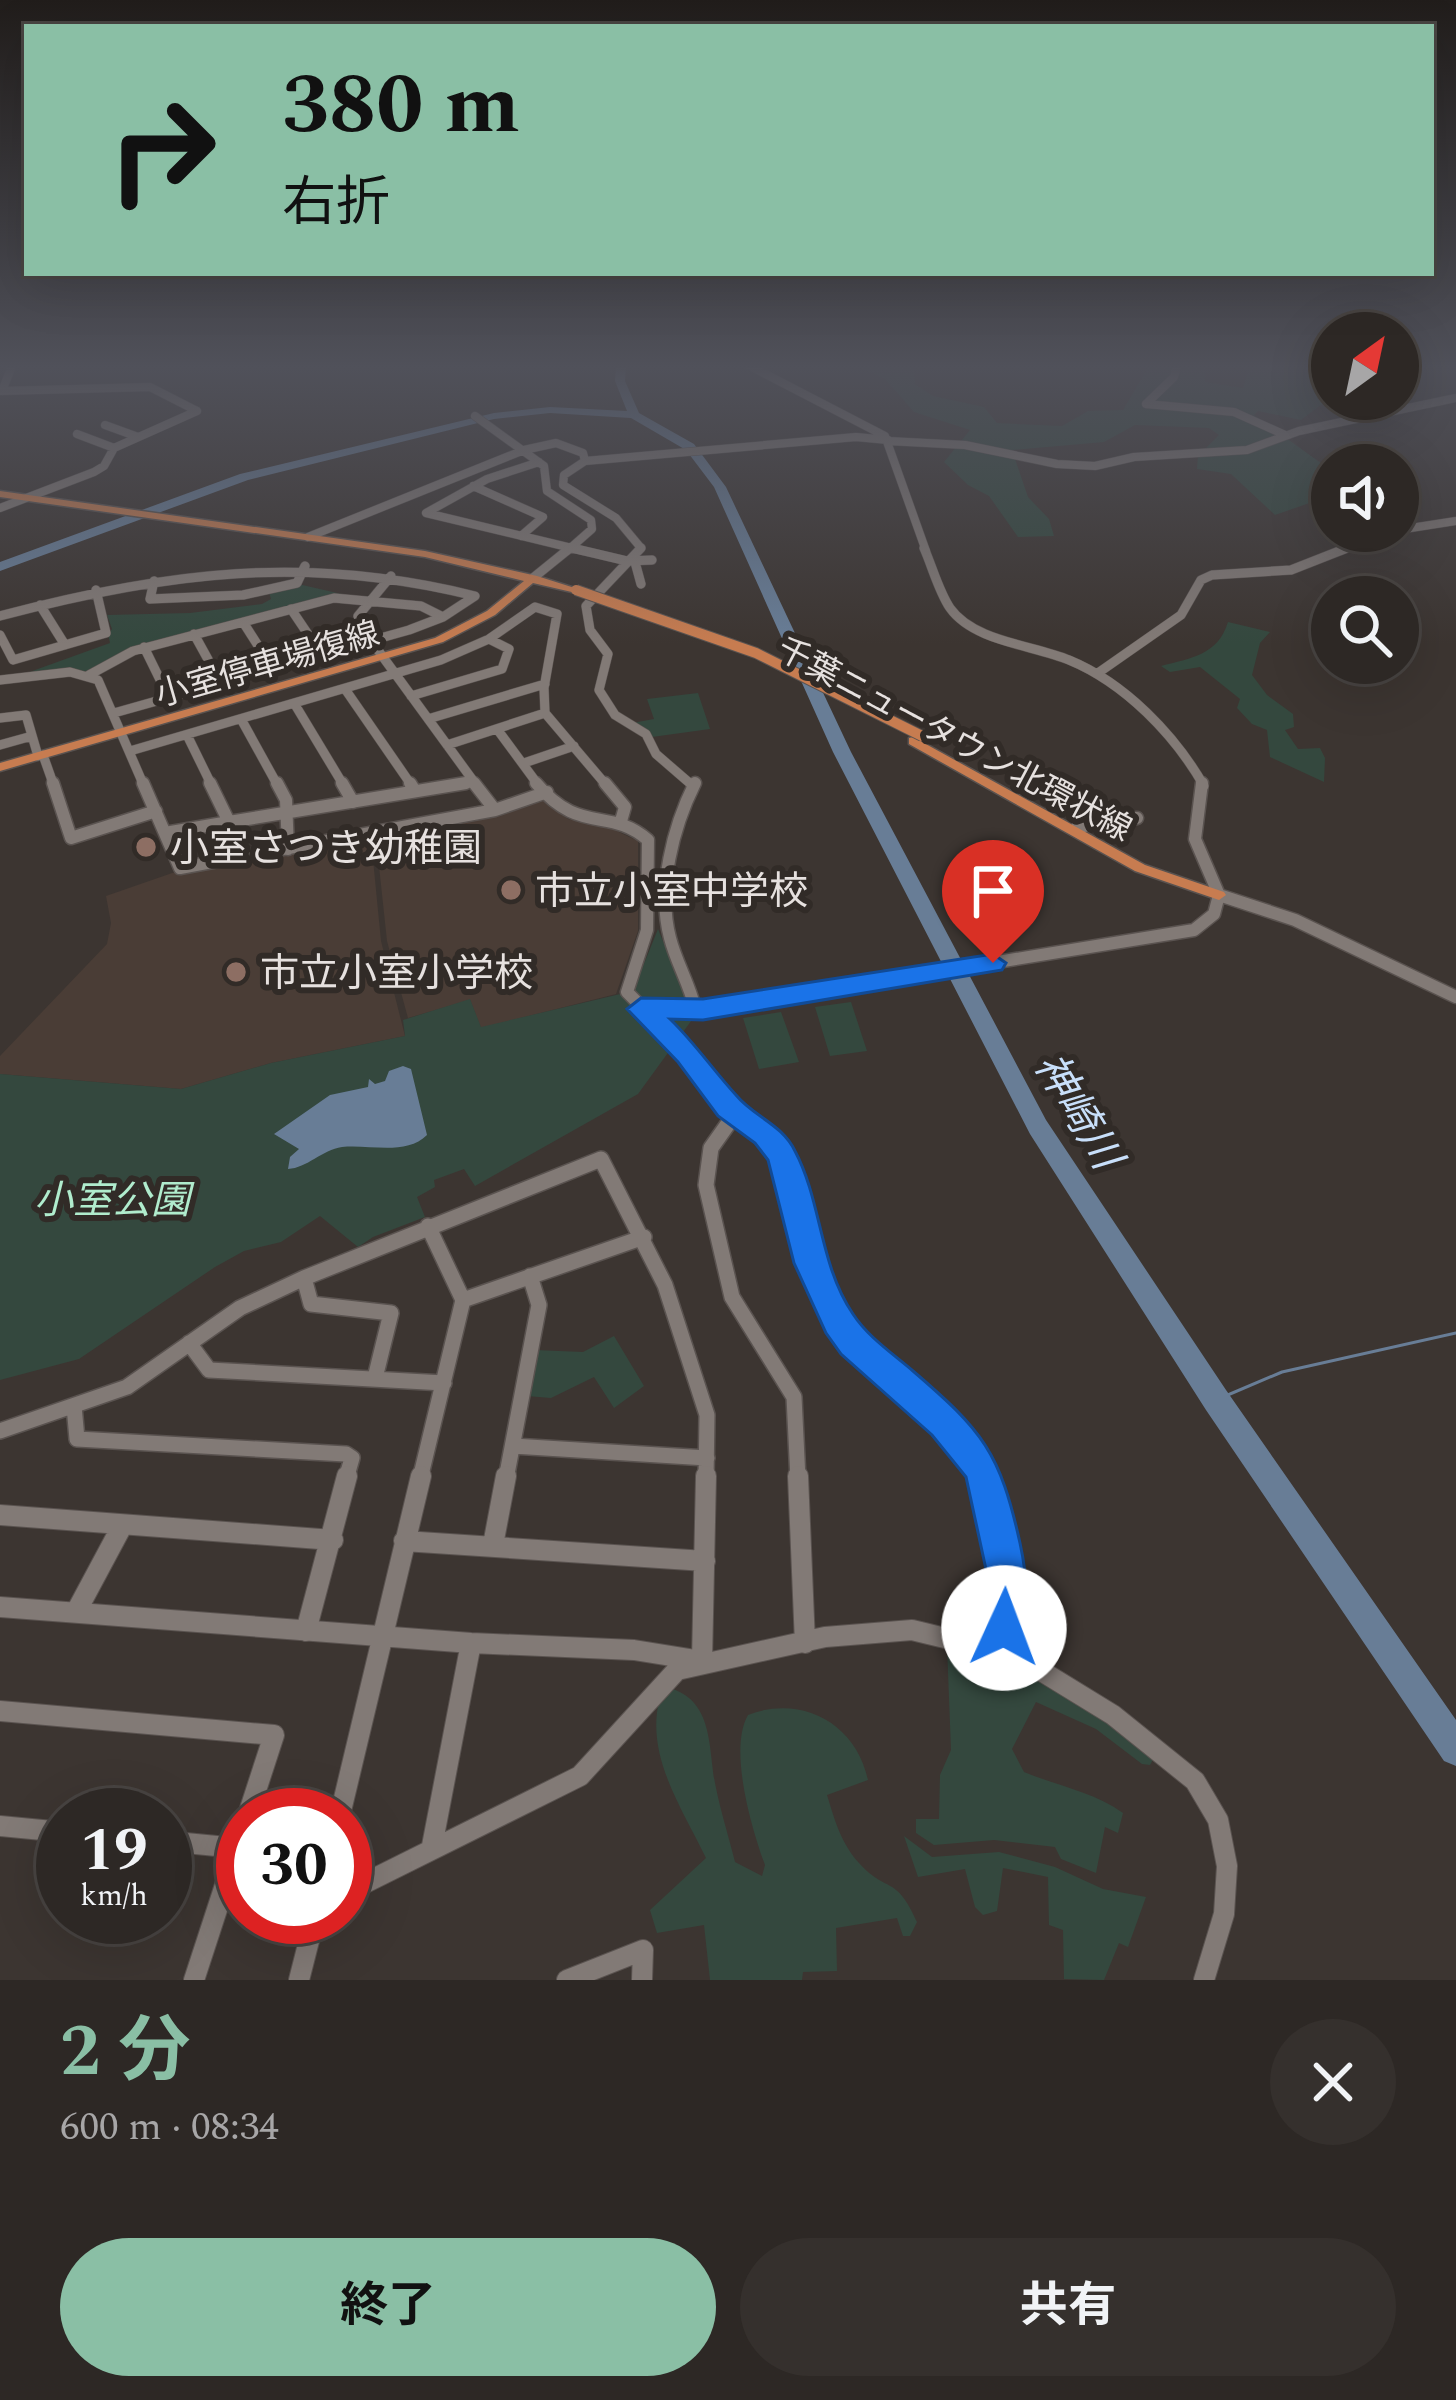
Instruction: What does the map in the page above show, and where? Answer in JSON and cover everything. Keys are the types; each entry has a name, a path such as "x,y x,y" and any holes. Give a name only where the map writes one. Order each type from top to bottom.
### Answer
{"main road":[{"name":"千葉ニュータウン北環状線","path":"0,494 530,580"},
{"name":"千葉ニュータウン北環状線","path":"152,517 441,557 574,592 743,656 917,739 1077,827 1140,868"},
{"name":"小室停車場復線","path":"0,767 457,633 530,580"},
{"name":"千葉ニュータウン北環状線","path":"917,739 1140,868 1219,895"}],"street":[{"path":"0,508 94,472 105,458"},
{"path":"308,537 503,458"},
{"path":"530,580 592,529 591,520 547,490 546,469 534,458"},
{"path":"617,458 585,461 562,482 616,518 641,550 590,600 586,616 608,655 599,690 604,702 646,734 656,754 694,782 679,815 664,903 670,940 689,982 694,1008"},
{"path":"647,1014 1194,930 1214,914 1219,895 1195,839 1206,799 1202,776 1168,736 1098,673 979,630 951,610 910,514 893,458"},
{"path":"1040,458 1082,466 1126,458"},
{"path":"539,462 473,486 426,513 631,562 652,560"},
{"path":"473,486 543,517 521,536"},
{"path":"1419,526 1456,521"},
{"path":"1098,673 1181,615 1201,580 1212,575 1291,570 1337,552"},
{"path":"631,562 641,584"},
{"path":"154,581 150,599 225,596 297,583 305,566"},
{"path":"0,616 96,590 305,566 392,576 475,596 443,616 371,641 114,713"},
{"path":"338,582 351,570"},
{"path":"392,576 358,616 382,658 495,810"},
{"path":"0,635 13,660 108,630 96,590"},
{"path":"89,675 144,647 334,598 421,606 443,616"},
{"path":"40,604 65,645"},
{"path":"130,751 394,674 489,639 535,607 557,614 545,713 625,807 621,821"},
{"path":"291,609 322,655"},
{"path":"243,622 273,668"},
{"path":"194,634 221,683"},
{"path":"411,696 502,669 509,649 489,639"},
{"path":"144,647 170,698"},
{"path":"0,680 59,673 89,675 100,682 179,868 495,810 547,792"},
{"path":"428,719 545,684"},
{"path":"345,688 415,791"},
{"path":"294,704 353,802"},
{"path":"447,745 545,713"},
{"path":"0,718 24,714 71,838 156,811"},
{"path":"241,719 286,800 288,849"},
{"path":"497,729 547,792 572,815 621,821 648,840 647,930 627,986 735,1114 766,1134 782,1155 811,1263 838,1322 854,1342 945,1422 980,1463 1007,1574 999,1645"},
{"path":"187,735 229,822"},
{"path":"0,745 32,736"},
{"path":"524,763 574,746"},
{"path":"165,832 474,782"},
{"path":"1077,827 1137,818"},
{"path":"1219,895 1295,920 1456,998"},
{"path":"735,1114 711,1148 706,1185 733,1297 794,1397 805,1643"},
{"path":"0,1431 127,1387 240,1308 304,1278 601,1160 644,1237 707,1415 702,1661"},
{"path":"347,1788 463,1300 428,1226"},
{"path":"463,1300 644,1237"},
{"path":"494,1546 539,1305 530,1276"},
{"path":"304,1278 311,1304 391,1313 375,1378"},
{"path":"189,1342 209,1370 444,1383"},
{"path":"74,1406 76,1439 346,1454 353,1467 306,1631"},
{"path":"513,1447 706,1458"},
{"path":"0,1515 332,1540"},
{"path":"76,1612 122,1526"},
{"path":"404,1541 705,1561"},
{"path":"0,1607 471,1643 634,1650 702,1661"},
{"path":"372,1878 580,1776 677,1670 702,1661 805,1643 902,1629 927,1631 976,1648 999,1645 1173,1762 1211,1803 1228,1896 1224,1926 1206,1980"},
{"path":"432,1846 471,1643"},
{"path":"0,1711 274,1735 257,1788"},
{"path":"0,1826 36,1829"},
{"path":"194,1980 216,1913"},
{"path":"298,1980 308,1944"},
{"path":"567,1980 643,1950 642,1980"}],"shaded area":[{"name":"市立小室中学校","path":"542,798 568,819 604,825 638,841 638,931 616,994 481,1028 470,1000 408,1018 387,941 376,838 476,821"},
{"name":"市立小室小学校","path":"371,839 381,941 405,1036 271,1063 181,1089 0,1074 0,1056 107,944 111,923 106,896 178,871"}],"green space":[{"path":"947,458 1015,458 1028,497 1049,519 1054,536 1018,537 989,496 968,485 944,462"},
{"path":"1198,458 1311,458 1311,503 1275,515 1231,474 1197,469"},
{"path":"298,584 346,595 143,646 88,671 24,674 110,643 107,615 190,613 262,604 271,599 269,592"},
{"path":"1228,622 1270,632 1260,643 1252,675 1267,695 1293,714 1294,727 1285,730 1298,749 1320,748 1325,758 1324,782 1270,757 1267,730 1252,724 1237,708 1240,699 1200,667 1170,672 1161,666 1210,648"},
{"path":"698,693 710,729 652,737 632,723 654,719 647,699"},
{"name":"小室公園","path":"658,929 694,1017 638,1094 475,1186 464,1169 434,1180 435,1187 417,1197 425,1217 358,1247 320,1216 281,1242 244,1251 215,1267 79,1359 0,1380 0,1074 181,1089 271,1063 405,1036 403,1020 470,999 481,1027 633,991"},
{"path":"851,1002 867,1051 830,1056 815,1007"},
{"path":"781,1012 799,1062 759,1069 743,1018"},
{"path":"614,1336 644,1386 614,1408 594,1377 551,1398 527,1396 534,1350 583,1352"},
{"path":"947,1646 969,1655 998,1656 1157,1752 1150,1765 1142,1764 1096,1729 1036,1702 1012,1749 1024,1772 1088,1794 1123,1813 1118,1833 1105,1827 1096,1873 1061,1859 1055,1847 994,1840 934,1845 916,1833 916,1819 939,1819 940,1775 951,1750"},
{"path":"673,1689 687,1696 703,1717 735,1862 762,1876 765,1865 741,1768 742,1730 748,1715 787,1708 806,1711 839,1729 862,1760 868,1780 827,1795 836,1823 859,1863 897,1890 910,1907 917,1922 910,1936 903,1936 897,1918 836,1928 837,1971 803,1972 802,1980 710,1980 704,1925 657,1933 650,1910 706,1858 669,1782 657,1742 659,1701"},
{"path":"904,1836 932,1857 999,1852 1055,1867 1103,1889 1146,1897 1128,1947 1119,1943 1104,1980 1064,1979 1063,1930 1049,1925 1048,1877 1003,1868 997,1911 983,1915 975,1907 965,1869 918,1877"}],"water":[{"path":"403,1066 411,1069 427,1135 398,1147 335,1149 288,1169 290,1157 299,1149 274,1134 330,1095 368,1087 369,1079 375,1084 385,1081 389,1071"}],"waterway":[{"path":"0,567 244,477 320,458"},
{"name":"神崎川","path":"699,458 720,487 842,752 1038,1127 1216,1400 1456,1749"},
{"path":"1216,1400 1282,1372 1456,1333"}],"place":[{"name":"小室さつき幼稚園","path":"146,847"},
{"name":"市立小室中学校","path":"511,890"},
{"name":"市立小室小学校","path":"236,972"}],"route":[{"path":"993,963 703,1010 641,1009 688,1054 728,1108 766,1134 782,1155 811,1263 838,1322 854,1342 945,1422 980,1463 1007,1574 1004,1628"}]}
